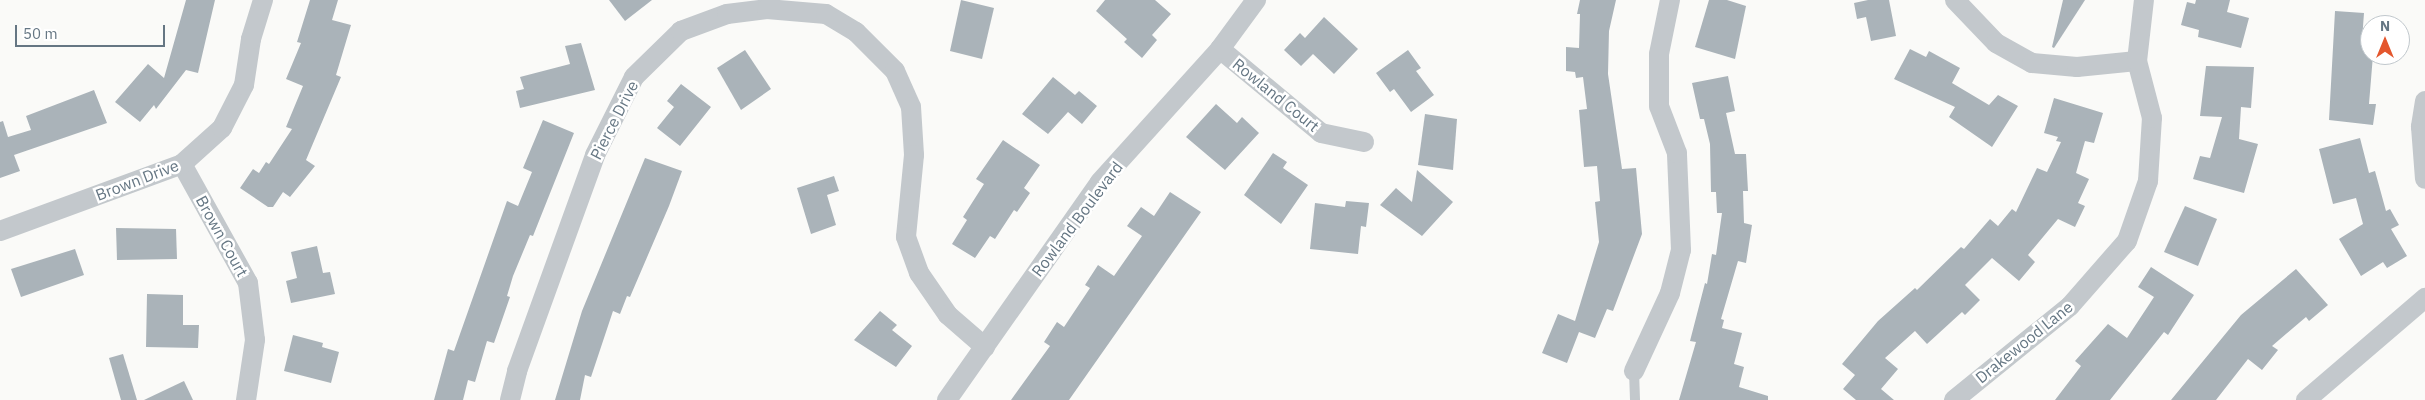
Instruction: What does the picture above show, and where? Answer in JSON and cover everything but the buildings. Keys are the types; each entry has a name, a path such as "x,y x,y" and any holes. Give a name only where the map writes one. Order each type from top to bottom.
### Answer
{"street":[{"name":"Brown Drive","path":"0,231 182,164 222,128 244,85 251,39 263,0"},
{"name":"Rowland Boulevard","path":"947,400 1100,182 1220,49 1256,0"},
{"path":"1634,371 1670,293 1681,250 1677,153 1659,106 1659,54 1670,0"},
{"path":"1955,0 1996,43 2032,63 2077,67 2137,61"},
{"name":"Drakewood Lane","path":"1954,400 2070,306 2127,241 2148,181 2152,118 2137,61 2144,0"},
{"name":"Pierce Drive","path":"510,400 517,371 595,155 634,77 681,31 728,14 768,9 826,14 856,32 895,71 911,107 914,155 906,237 919,273 938,301 948,315 984,347"},
{"name":"Rowland Court","path":"1220,49 1321,133 1364,142"},
{"path":"2425,101 2421,127 2425,179"},
{"name":"Brown Court","path":"182,164 248,283 255,340 246,400"},
{"path":"2306,400 2425,298"}],"lane":[{"path":"1634,371 1635,400"}]}
